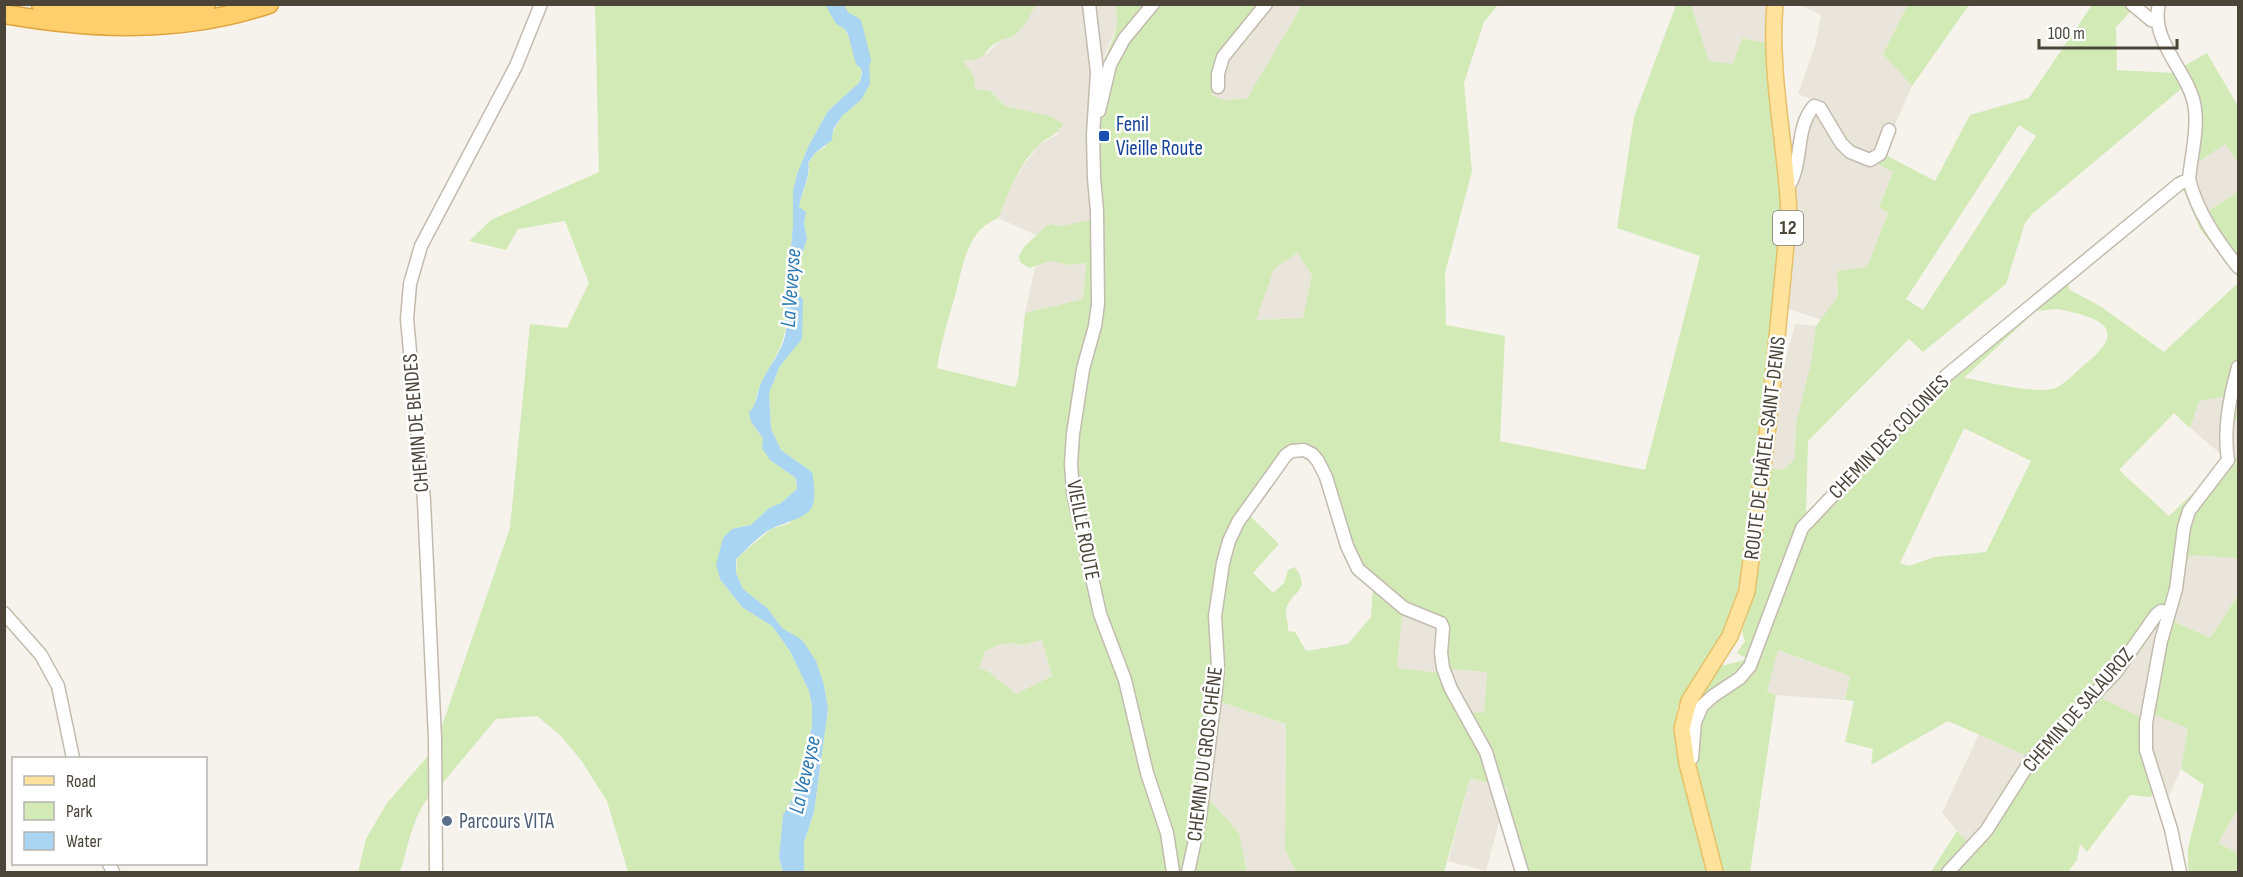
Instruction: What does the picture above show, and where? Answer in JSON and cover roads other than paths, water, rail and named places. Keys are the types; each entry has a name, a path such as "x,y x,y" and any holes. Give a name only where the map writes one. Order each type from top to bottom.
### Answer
{"highway":[{"path":"41,4 120,12 157,11 206,4"},
{"path":"4,14 70,24 140,27 209,19 269,4"}],"main road":[{"name":"ROUTE DE CHÂTEL-SAINT-DENIS","path":"1715,873 1687,763 1682,729 1689,701 1730,636 1748,591 1789,214 1774,61 1775,4"}],"street":[{"name":"CHEMIN DE BENDES","path":"436,873 435,739 424,501 407,319 410,284 421,246 516,66 541,4"},
{"path":"1089,4 1097,72 1093,135"},
{"path":"1093,135 1110,64 1124,39 1153,4"},
{"path":"1218,87 1218,74 1223,57 1266,4"},
{"path":"2132,4 2151,20 2158,22"},
{"path":"2159,4 2158,22 2165,45 2186,79 2195,109 2189,179 2203,214 2216,238 2238,267"},
{"path":"1788,187 1795,177 1801,134 1809,112 1814,106 1820,108 1841,143 1850,152 1870,160 1880,154 1889,130"},
{"name":"VIEILLE ROUTE","path":"1093,135 1098,304 1095,326 1083,369 1073,434 1071,464 1073,492 1100,614 1125,680 1147,773 1167,833 1173,873"},
{"name":"CHEMIN DES COLONIES","path":"1687,763 1692,758 1695,722 1702,706 1740,678 1750,666 1802,528 1947,375 2179,183 2189,179"},
{"path":"2180,873 2171,829 2145,742 2146,723 2168,612 2176,589 2184,527 2189,511 2228,460 2225,441 2231,394 2238,367"},
{"name":"CHEMIN DU GROS CHÊNE","path":"1188,873 1200,817 1216,690 1218,666 1216,607 1224,556 1234,531 1251,502 1282,458 1291,451 1300,450 1312,454 1323,469 1354,565 1404,608 1441,623 1443,668 1451,689 1486,752 1522,873"},
{"name":"CHEMIN DE SALAUROZ","path":"1948,873 1986,831 2031,760 2116,672 2156,615 2168,612"},
{"path":"4,613 41,655 58,686 73,757"}],"water":[{"path":"833,5 841,5 869,59 870,84 861,100 842,116 833,130 832,140 815,153 808,163 808,173 799,207 806,212 804,224 807,239 797,269 797,290 803,300 802,339 780,366 769,393 771,429 781,450 812,472 814,498 809,512 768,531 736,559 736,573 743,589 767,608 782,628 802,640 816,661 824,685 828,709 814,812 804,842 804,872 783,872 779,858 783,815 793,798 801,774 812,726 809,691 790,651 772,626 742,607 720,579 716,565 723,538 732,529 751,525 769,508 781,503 797,489 796,478 770,460 762,448 763,438 751,422 749,413 761,383 778,354 785,336 784,312 793,227 793,191 797,174 809,145 828,111 860,82 862,72 854,47"}],"waterway":[{"name":"La Veveyse","path":"834,4 842,18 854,25 863,60"}],"place":[{"name":"Fenil Vieille Route","path":"1104,136"},
{"name":"Parcours VITA","path":"447,821"}]}
